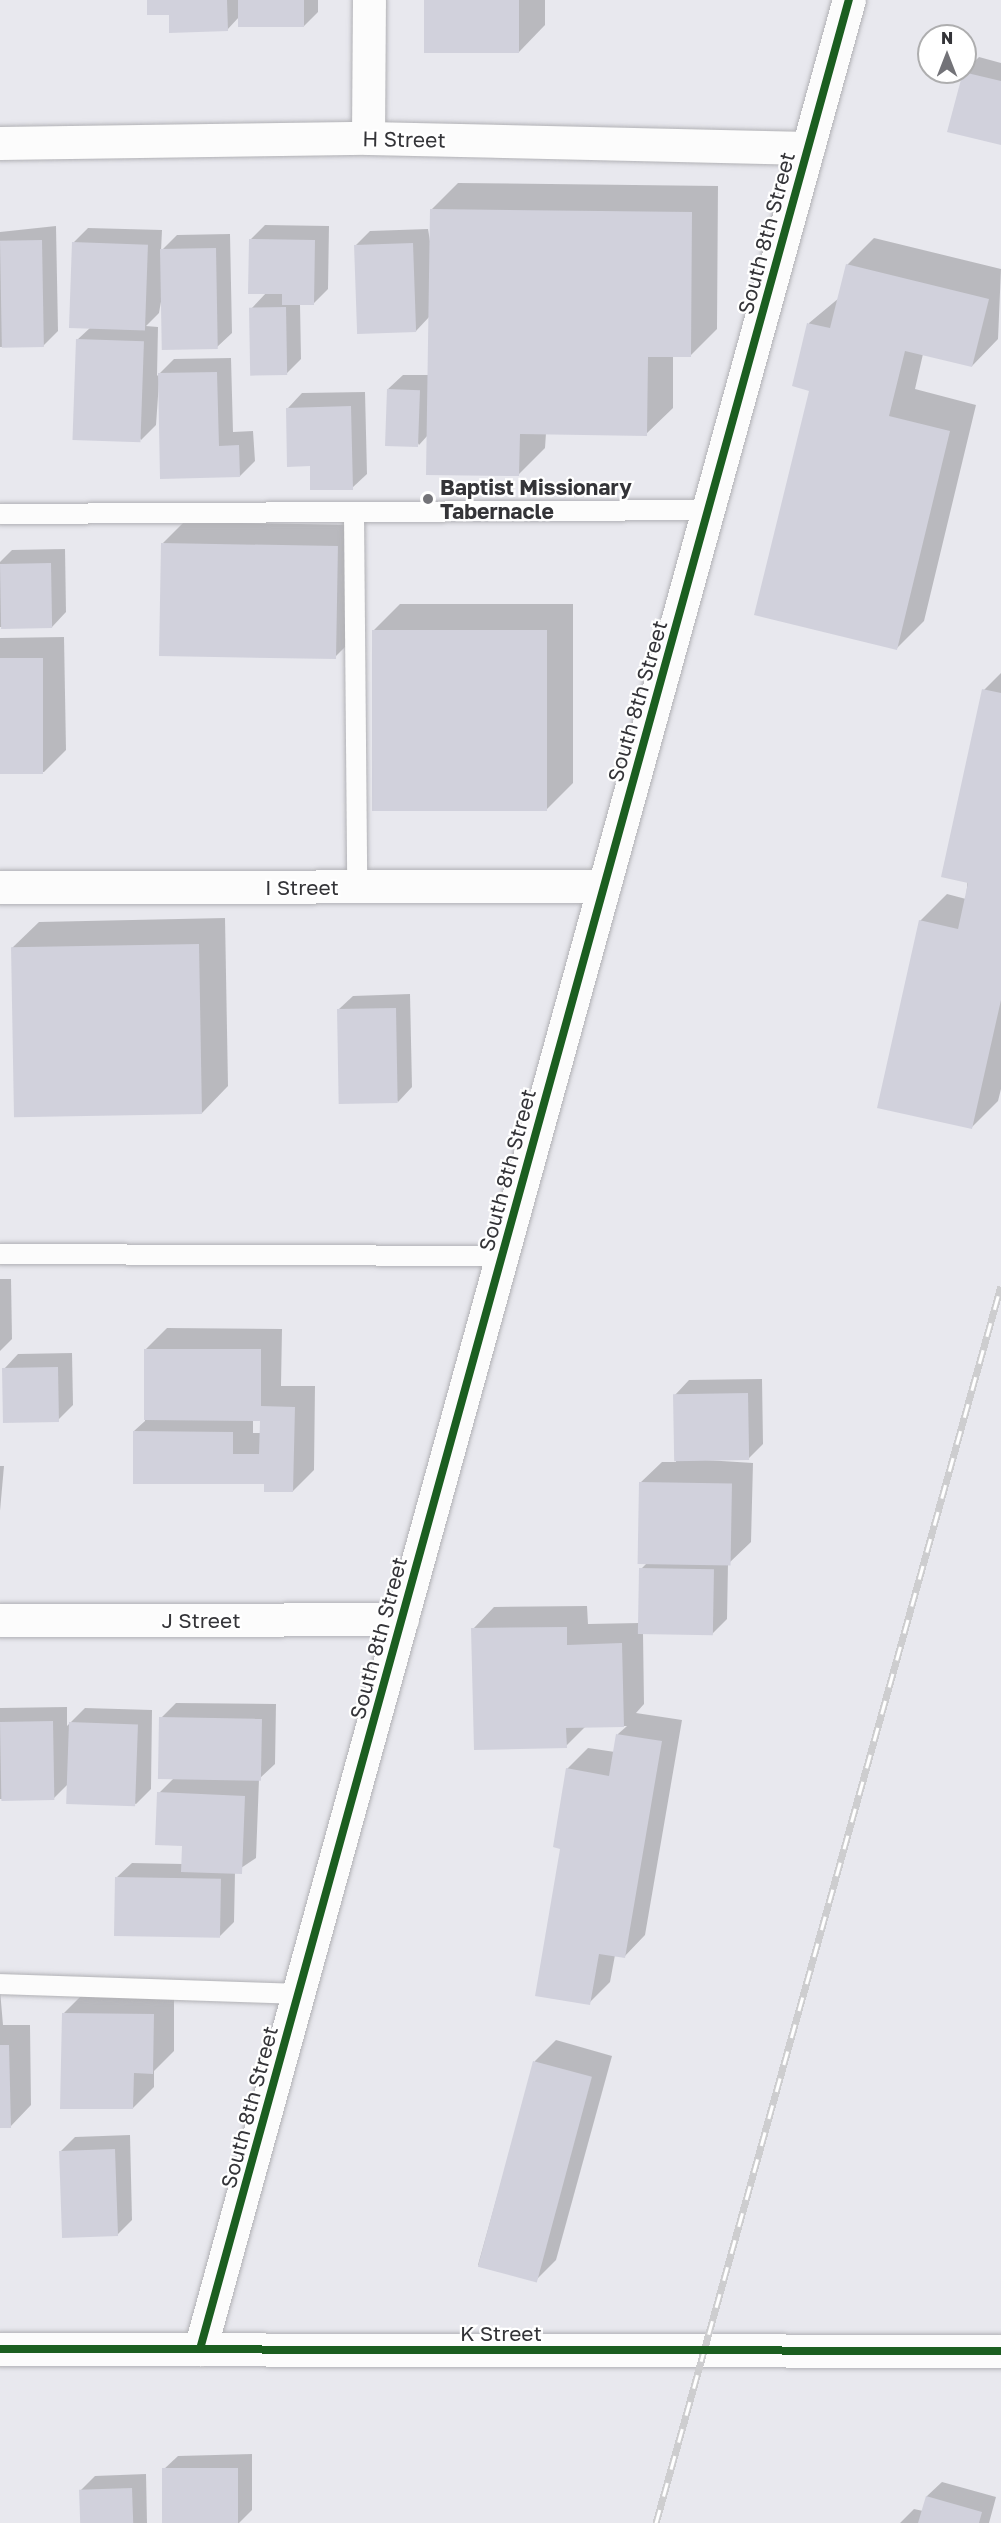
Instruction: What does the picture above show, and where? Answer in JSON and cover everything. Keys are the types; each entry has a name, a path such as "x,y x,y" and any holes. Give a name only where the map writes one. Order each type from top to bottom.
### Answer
{"street":[{"path":"368,138 369,0"},
{"name":"South 8th Street","path":"200,2349 849,0"},
{"name":"H Street","path":"0,143 368,138 808,148"},
{"name":"I Street","path":"0,887 604,886"},
{"name":"J Street","path":"0,1620 402,1619"},
{"name":"K Street","path":"0,2349 1001,2351"}],"lane":[{"path":"0,514 708,510"},
{"path":"354,513 357,887"},
{"path":"0,1254 502,1256"},
{"path":"0,1984 298,1994"}],"building":[{"path":"147,0 227,0 228,31 169,33 169,15 147,15"},
{"path":"238,0 304,0 304,27 238,27"},
{"path":"424,0 519,0 519,53 424,53"},
{"path":"977,75 1001,81 1001,145 947,132 960,84 977,84"},
{"path":"430,209 692,212 691,357 648,357 647,436 520,434 519,476 426,475"},
{"path":"249,239 315,240 314,305 282,305 282,294 248,294"},
{"path":"42,240 44,347 2,348 0,241"},
{"path":"72,242 148,245 145,331 69,328"},
{"path":"413,243 416,332 357,334 354,245"},
{"path":"216,248 218,349 162,350 160,249"},
{"path":"846,264 989,299 972,367 905,351 889,416 950,431 897,650 754,615 809,391 792,386 807,323 830,328"},
{"path":"286,307 287,375 250,376 249,308"},
{"path":"76,339 144,341 140,442 72,440"},
{"path":"217,372 219,446 239,445 240,477 160,479 158,373"},
{"path":"387,389 420,390 418,447 385,446"},
{"path":"351,406 353,490 310,490 310,466 287,467 286,408"},
{"path":"161,543 338,546 336,659 159,656"},
{"path":"51,563 52,628 1,629 0,564"},
{"path":"372,630 547,630 547,811 372,811"},
{"path":"0,658 43,658 43,774 0,774"},
{"path":"982,689 1001,693 1001,1000 972,1129 877,1108 919,920 958,929 968,883 941,877"},
{"path":"199,944 202,1114 14,1117 11,947"},
{"path":"396,1008 398,1103 339,1104 337,1009"},
{"path":"144,1349 261,1349 261,1406 295,1407 293,1492 264,1492 264,1484 133,1484 133,1431 233,1432 233,1454 259,1454 260,1421 144,1420"},
{"path":"58,1367 59,1422 3,1423 2,1368"},
{"path":"748,1393 749,1460 674,1461 673,1394"},
{"path":"639,1482 732,1484 731,1566 638,1564"},
{"path":"639,1568 714,1569 713,1635 638,1634"},
{"path":"567,1627 567,1645 622,1643 624,1727 566,1728 567,1748 474,1750 471,1628"},
{"path":"159,1717 262,1719 261,1781 158,1779"},
{"path":"53,1721 54,1800 1,1801 0,1722"},
{"path":"69,1722 138,1724 135,1806 66,1804"},
{"path":"616,1734 662,1741 625,1958 599,1954 590,2005 535,1996 560,1849 553,1847 566,1768 609,1776"},
{"path":"157,1792 245,1796 242,1874 181,1872 182,1846 155,1845"},
{"path":"115,1877 221,1879 220,1938 114,1936"},
{"path":"62,2013 154,2014 153,2074 134,2073 133,2109 60,2109"},
{"path":"0,2045 9,2045 11,2128 0,2128"},
{"path":"533,2061 592,2077 537,2283 478,2267"},
{"path":"115,2149 118,2236 62,2238 59,2151"},
{"path":"162,2468 238,2468 238,2523 162,2523"},
{"path":"132,2488 133,2523 80,2523 79,2490"},
{"path":"926,2496 982,2512 979,2523 918,2523"}],"railway":[{"path":"656,2523 1001,1286"}],"cycle path":[{"path":"200,2349 849,0"},
{"path":"0,2349 1001,2351"}],"place":[{"name":"Baptist Missionary Tabernacle","path":"428,499"}]}
